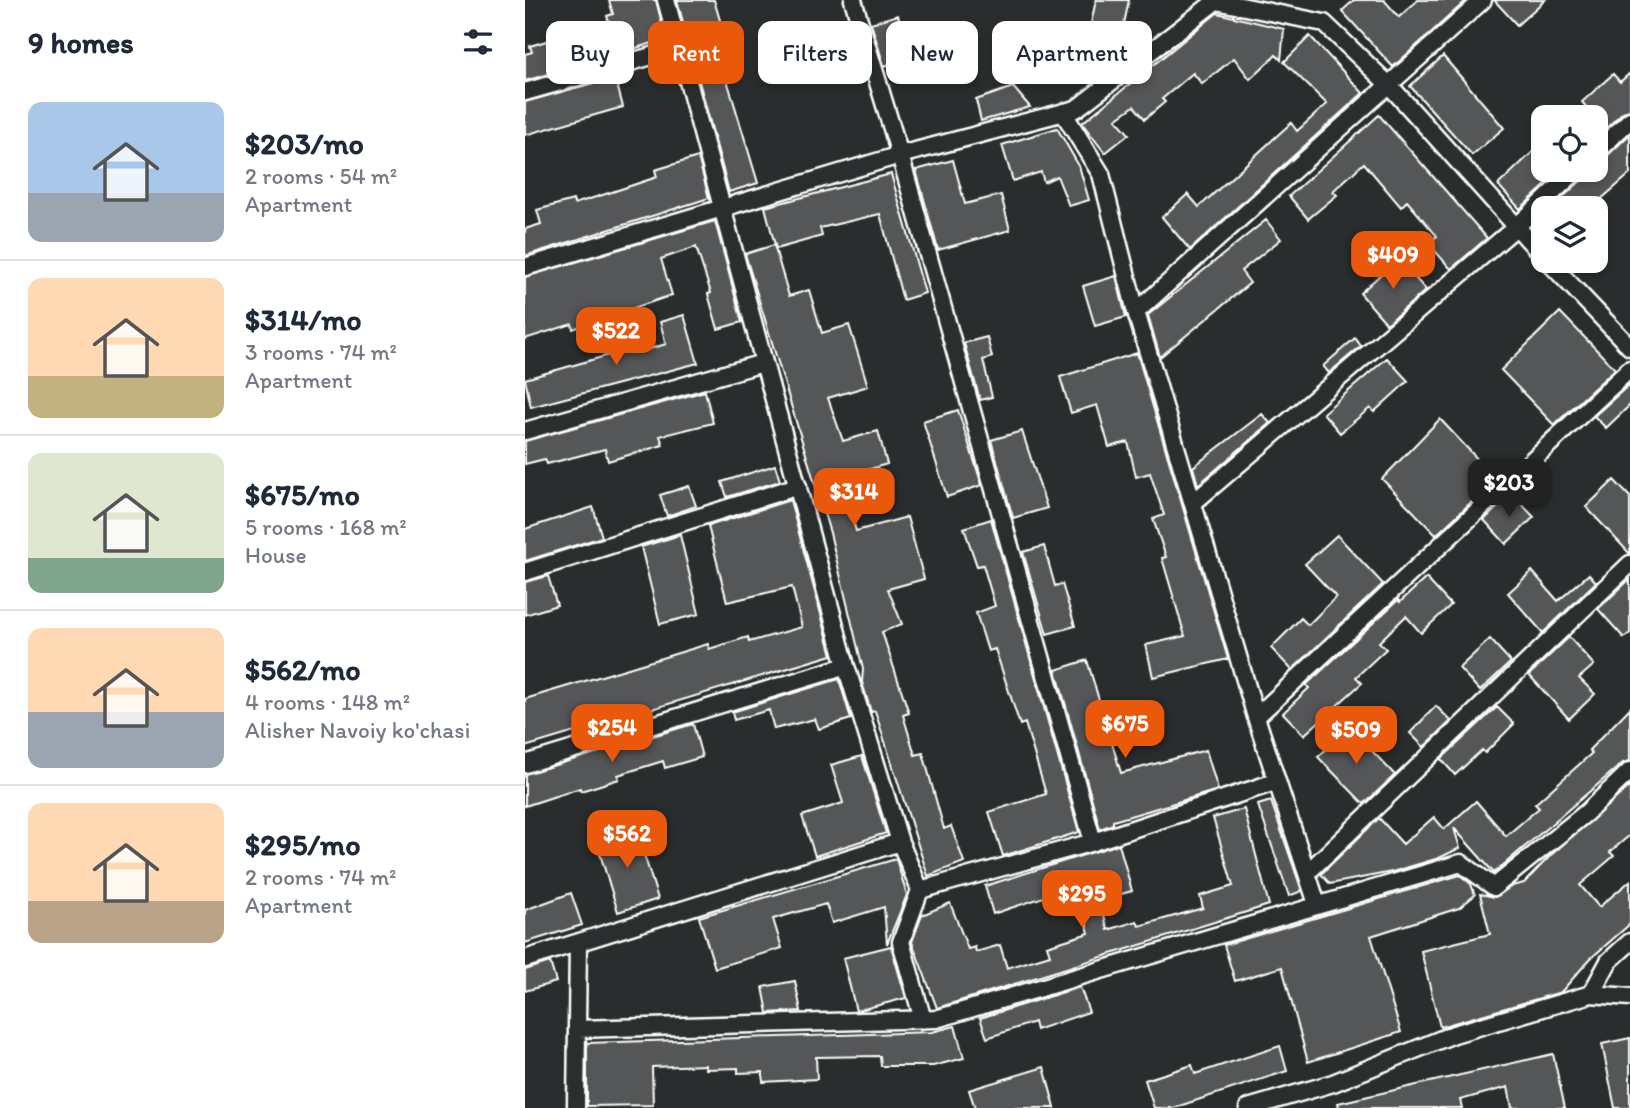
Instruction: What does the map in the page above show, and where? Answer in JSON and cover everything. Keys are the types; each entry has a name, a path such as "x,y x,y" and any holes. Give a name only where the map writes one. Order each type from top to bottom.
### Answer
{"street":[{"path":"666,0 672,21"},
{"path":"853,0 900,155 1093,842"},
{"path":"525,267 900,155 1076,109 1215,0 1324,23 1390,86 1531,244"},
{"path":"1136,312 1483,0"},
{"path":"525,92 648,57"},
{"path":"690,84 846,666 900,842 920,890 901,942 922,1020"},
{"path":"1063,113 1101,174 1136,312 1275,782 1318,905"},
{"path":"1608,141 1630,120"},
{"path":"1193,503 1516,228 1564,182"},
{"path":"1559,273 1630,347"},
{"path":"525,431 763,363"},
{"path":"1256,717 1630,369"},
{"path":"525,572 798,486"},
{"path":"1307,873 1630,564"},
{"path":"525,764 846,666"},
{"path":"577,1029 936,1019 1461,863 1494,887 1586,813 1630,771"},
{"path":"920,890 1093,842 1275,782"},
{"path":"525,959 900,842"},
{"path":"1591,994 1609,961 1630,942"},
{"path":"576,1108 578,943"},
{"path":"1248,1108 1333,1083 1454,1034 1591,994 1630,997"}],"building":[{"path":"609,0 656,0 661,21 648,21 648,44 634,49 634,21 609,21 607,16 613,14"},
{"path":"677,0 714,0 720,21 683,21"},
{"path":"1096,0 1129,0 1125,21 1092,21"},
{"path":"1354,0 1384,0 1399,17 1418,0 1467,0 1393,67 1342,11"},
{"path":"1494,0 1545,0 1517,25"},
{"path":"1217,13 1284,29 1281,60 1276,55 1250,79 1234,58 1202,84 1193,73 1162,99 1165,102 1145,119 1134,106 1116,119 1129,134 1105,153 1082,123 1130,84 1152,84 1152,66"},
{"path":"898,15 900,21 886,21 884,66 872,26 872,23"},
{"path":"1310,36 1363,93 1190,250 1162,217 1188,194 1199,207 1291,123 1297,131 1327,104 1284,62"},
{"path":"546,41 546,75 525,81 525,54 532,52 530,46"},
{"path":"1443,56 1504,128 1472,155 1410,86"},
{"path":"1630,73 1630,110 1623,112 1608,126 1608,105 1585,105 1582,102 1613,74 1620,82"},
{"path":"590,84 617,84 623,107 525,135 525,102"},
{"path":"700,84 728,84 758,183 729,192"},
{"path":"1013,87 1030,107 981,121 976,100"},
{"path":"1379,115 1487,238 1451,269 1428,243 1437,236 1407,201 1401,207 1364,163 1333,191 1337,195 1308,219 1289,196"},
{"path":"1057,128 1079,166 1089,200 1069,206 1057,176 1044,182 1041,172 1013,181 1002,145"},
{"path":"1630,134 1630,174 1605,196 1564,196 1580,182 1608,182 1608,155"},
{"path":"1531,153 1531,182 1549,182 1520,209 1498,185"},
{"path":"698,157 709,198 525,256 525,229 541,224 537,210 573,200 574,204 615,191 657,177 655,170"},
{"path":"953,160 965,204 1001,195 1010,230 938,250 916,170"},
{"path":"891,174 925,293 903,300 880,214 820,228 822,236 776,249 765,207"},
{"path":"1266,220 1281,239 1241,271 1250,283 1160,357 1148,315"},
{"path":"715,221 742,322 718,329 708,294 711,293 696,247 661,259 672,295 573,329 572,324 525,339 525,277"},
{"path":"774,245 789,296 809,290 822,333 849,325 868,386 828,398 843,441 878,431 887,464 840,478 856,531 907,517 924,579 888,589 902,624 882,632 909,713 903,715 915,755 923,753 944,829 951,826 964,862 928,876 875,711 871,712 862,682 863,669 830,533 745,254"},
{"path":"1398,259 1426,290 1387,324 1360,293"},
{"path":"1116,276 1126,317 1095,326 1083,286"},
{"path":"1560,312 1615,369 1554,425 1501,370"},
{"path":"684,315 698,363 531,407 525,379 637,347 639,352 666,344 660,322"},
{"path":"987,337 992,357 983,360 992,397 980,400 964,343"},
{"path":"1355,338 1361,346 1329,373 1323,366"},
{"path":"1137,353 1228,659 1153,677 1146,645 1185,636 1162,558 1166,557 1153,519 1164,515 1150,473 1136,477 1128,442 1109,447 1097,405 1071,413 1060,377"},
{"path":"1387,358 1408,381 1374,412 1370,408 1340,433 1323,413"},
{"path":"1630,384 1630,405 1606,428 1594,416"},
{"path":"705,391 713,423 660,436 663,445 608,461 605,449 547,464 545,459 525,464 525,441"},
{"path":"958,410 982,485 947,497 923,421"},
{"path":"1262,414 1270,423 1198,485 1193,467"},
{"path":"1440,419 1496,479 1436,535 1382,479"},
{"path":"1022,431 1047,508 1013,518 991,440"},
{"path":"775,465 780,481 727,497 722,482"},
{"path":"1614,480 1630,497 1630,554 1586,507"},
{"path":"689,486 696,506 667,516 660,495"},
{"path":"1512,494 1534,517 1506,544 1484,520"},
{"path":"790,500 832,655 525,747 525,699 708,644 709,649 748,637 749,642 802,627 792,587 727,602 708,526"},
{"path":"593,507 602,537 525,561 525,529"},
{"path":"991,519 1079,832 1003,856 989,812 1046,794 1025,723 1020,725 995,649 988,651 976,613 995,606 983,565 977,566 964,528"},
{"path":"680,535 699,614 660,624 641,547"},
{"path":"1337,535 1383,584 1292,670 1271,648 1301,618 1308,625 1336,597 1305,564"},
{"path":"1044,546 1055,586 1062,584 1075,626 1047,634 1023,552"},
{"path":"1532,571 1558,601 1589,574 1596,582 1543,633 1508,593"},
{"path":"548,576 557,605 525,615 525,582"},
{"path":"1426,578 1451,605 1421,633 1406,616 1379,642 1386,649 1356,677 1362,683 1304,735 1283,713 1309,688 1306,685 1398,600 1400,602"},
{"path":"1630,579 1630,633 1624,638 1598,609"},
{"path":"1569,637 1594,665 1579,678 1595,694 1569,719 1529,675"},
{"path":"1490,639 1511,662 1480,691 1459,668"},
{"path":"1087,660 1121,773 1206,750 1218,790 1113,821 1113,824 1100,829 1056,670"},
{"path":"839,679 851,719 819,729 815,719 774,729 769,710 734,720 732,712"},
{"path":"1436,706 1451,721 1424,747 1410,733"},
{"path":"1497,707 1514,724 1485,753 1482,750 1455,775 1441,759"},
{"path":"1630,708 1630,761 1623,763 1494,873 1454,828 1460,848 1439,858 1392,872 1330,884 1321,874 1379,818 1403,844 1434,817 1444,829 1476,801 1506,836 1539,808 1535,804 1592,753 1589,750"},
{"path":"693,724 702,757 665,768 663,761 618,775 619,779 581,791 580,788 525,806 525,774"},
{"path":"1349,727 1395,775 1364,804 1318,757"},
{"path":"862,756 886,833 815,856 802,816 843,803 831,765"},
{"path":"1630,786 1630,835 1610,852 1614,856 1580,885 1599,907 1630,881 1630,924 1590,959 1561,992 1440,1027 1421,951 1490,934 1480,894 1495,897 1512,886 1524,883 1551,855"},
{"path":"1271,801 1302,891 1289,896 1258,805"},
{"path":"1244,809 1269,905 937,1008 912,942 922,915 950,903 968,949 975,947 976,952 1000,945 1007,968 1050,955 1047,946 1089,933 1084,914 1102,909 1108,930 1137,921 1139,926 1203,908 1200,896 1233,886 1213,818"},
{"path":"636,829 658,899 618,912 596,841"},
{"path":"1119,844 1132,891 1100,900 1094,880 993,914 985,886"},
{"path":"896,859 907,895 887,944 884,907 832,923 826,904 773,919 782,948 715,968 699,917"},
{"path":"1460,875 1471,884 1475,895 1459,908 1371,936 1401,1032 1308,1062 1282,967 1235,981 1224,945"},
{"path":"571,893 582,925 525,943 525,910"},
{"path":"891,946 906,998 856,1011 843,958"},
{"path":"550,962 556,982 525,991 525,970"},
{"path":"795,981 801,1011 768,1013 763,987"},
{"path":"1080,987 1089,1012 1036,1030 1034,1022 987,1038 980,1018"},
{"path":"955,1026 964,1058 933,1066 881,1066 880,1056 816,1057 817,1079 763,1082 763,1072 738,1073 738,1068 706,1069 706,1065 652,1067 653,1105 587,1106 587,1043 932,1032"},
{"path":"1630,1038 1630,1108 1615,1108 1602,1044"},
{"path":"1280,1046 1287,1071 1173,1108 1154,1108 1145,1080 1192,1065 1195,1074"},
{"path":"1553,1054 1565,1108 1512,1108 1508,1087 1460,1100 1462,1108 1339,1108 1338,1103"},
{"path":"1044,1067 1055,1108 975,1108 969,1090"}]}
